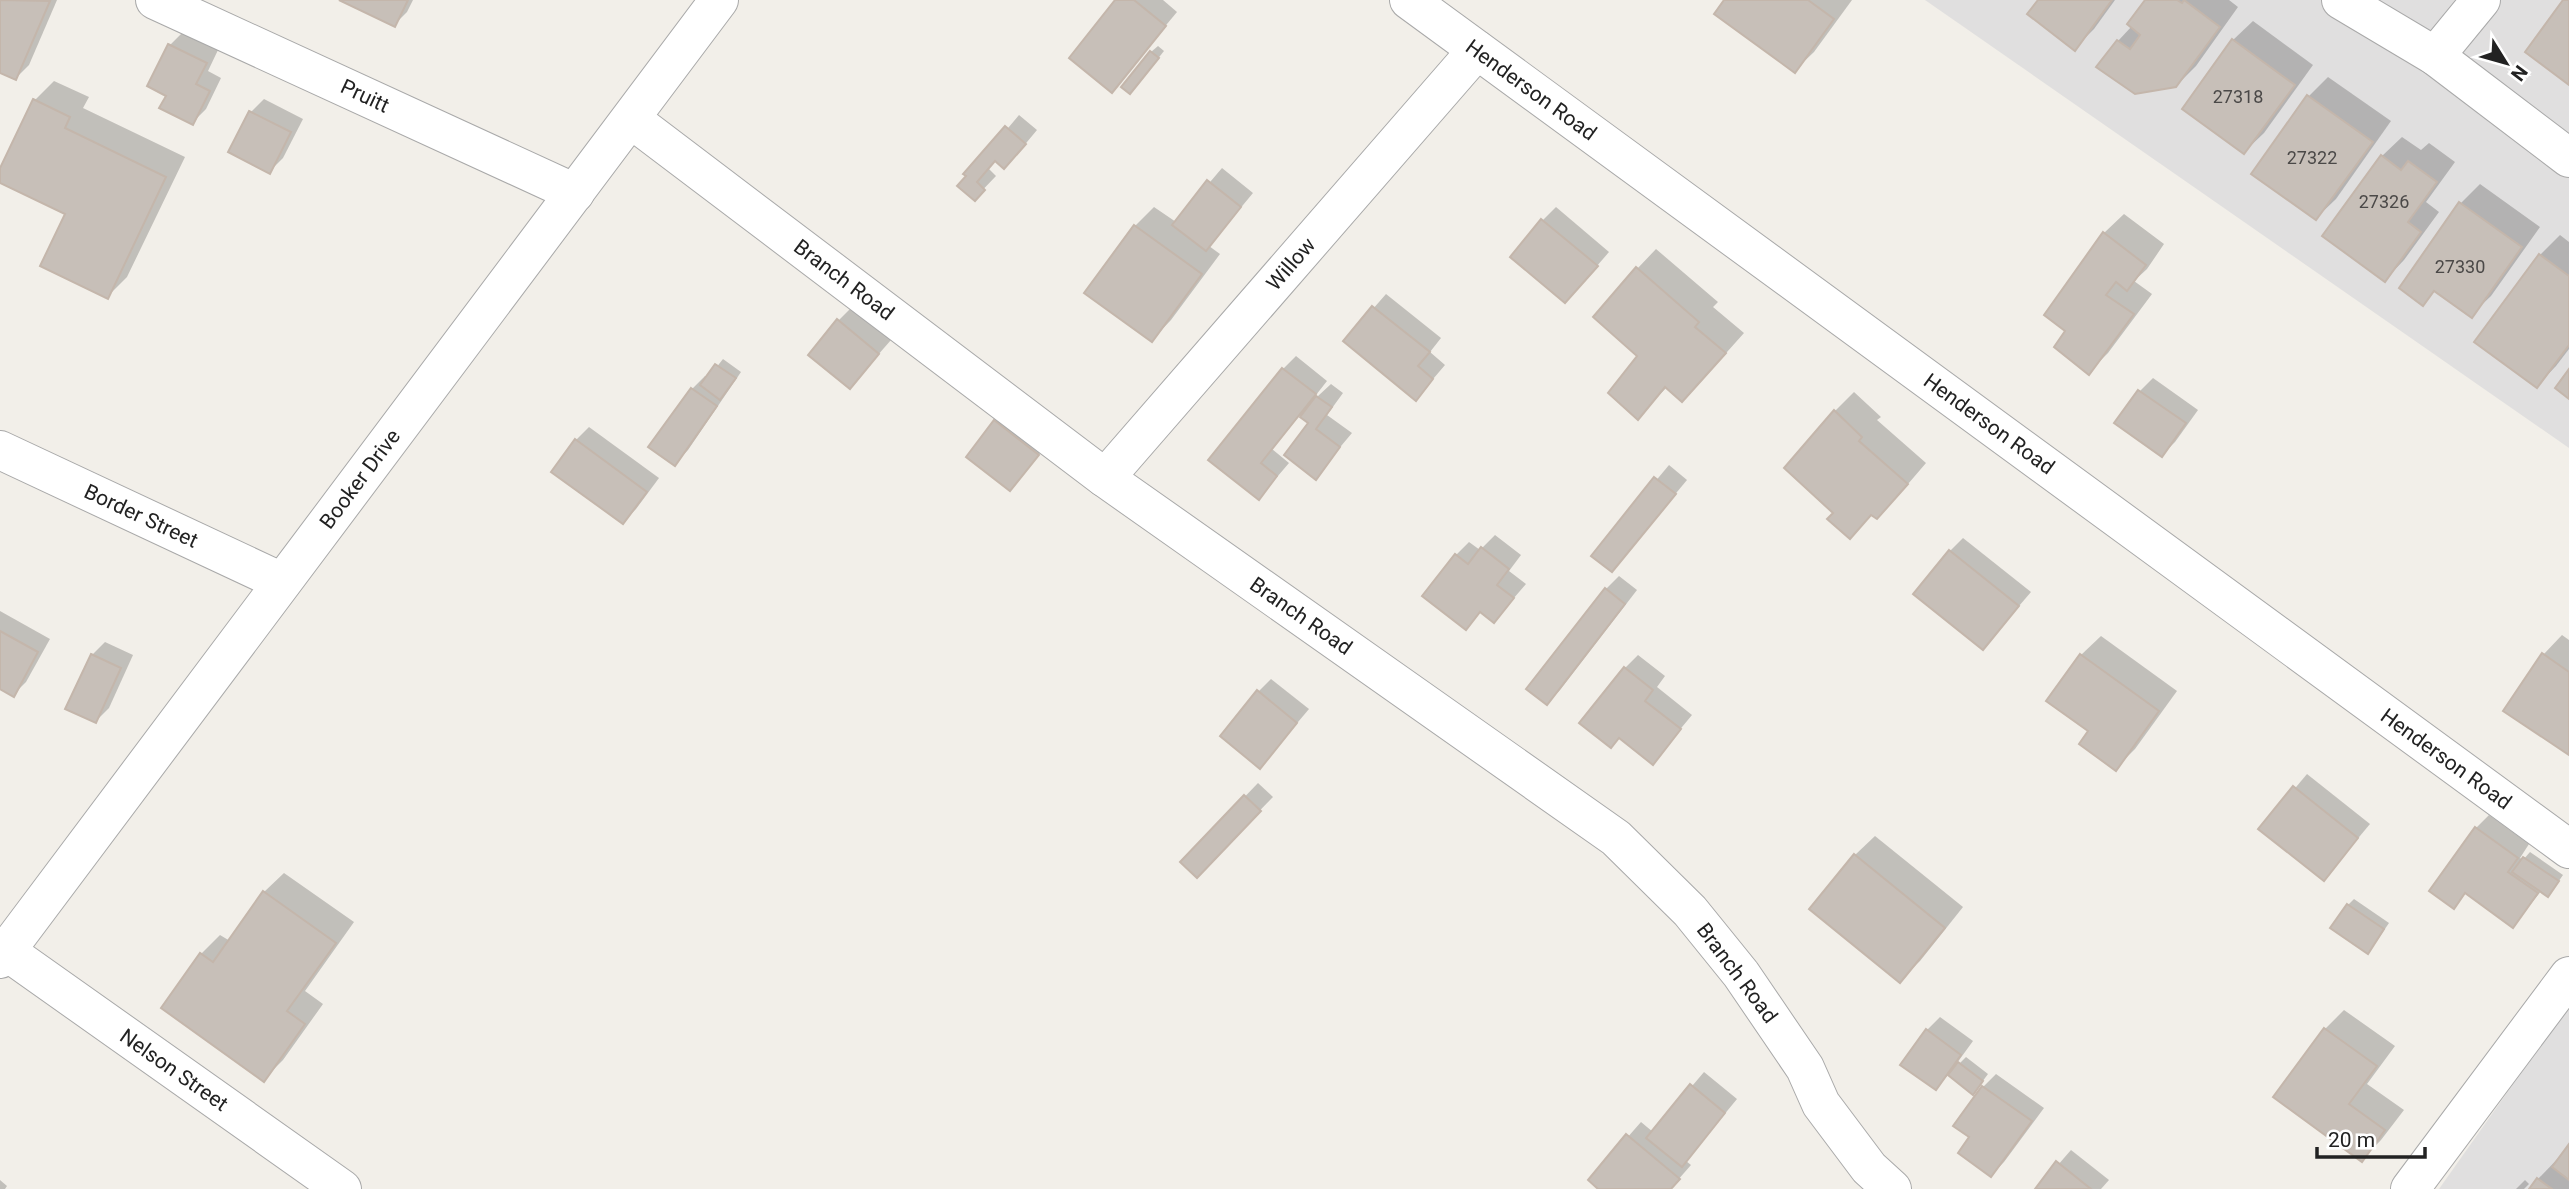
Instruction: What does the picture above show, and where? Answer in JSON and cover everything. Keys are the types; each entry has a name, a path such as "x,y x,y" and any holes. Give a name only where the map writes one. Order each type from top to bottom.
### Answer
{"street":[{"name":"Pruitt","path":"155,0 575,193"},
{"name":"Booker Drive","path":"3,955 719,0"},
{"name":"Henderson Road","path":"1409,0 2569,849"},
{"path":"2435,56 2481,0"},
{"path":"2344,1 2435,56 2569,158"},
{"name":"Willow","path":"1105,478 1477,50"},
{"name":"Branch Road","path":"631,118 1105,478 1616,838 1690,911 1741,974 1805,1068 1821,1104 1869,1168 1892,1189"},
{"name":"Border Street","path":"0,450 282,582"},
{"name":"Nelson Street","path":"3,955 342,1189"},
{"path":"2410,1189 2569,976"}],"shaded area":[{"path":"1925,0 2569,0 2569,448"},
{"path":"2569,1005 2569,1189 2439,1189"}],"building":[{"path":"0,0 50,1 16,80 0,73"},
{"path":"339,0 408,0 395,27"},
{"path":"1115,0 1134,0 1166,26 1112,93 1069,58"},
{"path":"1724,0 1808,0 1834,19 1795,73 1714,14"},
{"path":"2038,0 2112,0 2075,51 2027,14"},
{"path":"2145,0 2177,0 2182,3 2184,0 2220,27 2176,87 2135,94 2096,67 2117,40 2130,49 2140,35 2127,24"},
{"path":"2563,0 2569,0 2569,85 2525,52"},
{"path":"2232,39 2295,85 2244,154 2182,109"},
{"path":"168,44 207,63 196,84 210,91 193,125 159,108 166,96 147,86"},
{"path":"1150,51 1159,58 1130,94 1121,87"},
{"path":"2307,95 2373,142 2316,220 2251,174"},
{"path":"33,99 70,117 65,128 166,177 108,299 40,266 65,214 0,183 0,168"},
{"path":"249,111 291,132 270,174 228,152"},
{"path":"1005,126 1026,144 1004,169 995,161 977,182 985,190 975,201 957,186 966,176 963,174"},
{"path":"2381,155 2401,170 2408,161 2437,182 2408,222 2421,232 2385,282 2322,236"},
{"path":"1207,180 1241,207 1206,251 1172,225"},
{"path":"2459,202 2522,247 2472,318 2434,291 2423,306 2399,288"},
{"path":"1541,219 1598,266 1565,303 1510,257"},
{"path":"1134,225 1202,274 1152,342 1084,293"},
{"path":"2103,232 2146,265 2127,291 2116,282 2106,295 2134,314 2089,375 2054,347 2065,331 2044,315"},
{"path":"2539,254 2569,276 2569,345 2537,388 2474,342"},
{"path":"1636,267 1699,322 1695,327 1726,353 1682,402 1665,387 1638,420 1608,393 1637,356 1593,317"},
{"path":"1372,306 1430,352 1418,366 1433,379 1416,401 1343,341"},
{"path":"837,319 879,354 850,389 808,355"},
{"path":"715,364 736,378 720,400 700,385"},
{"path":"1282,368 1316,394 1261,463 1277,476 1259,500 1208,460"},
{"path":"2569,369 2569,399 2555,388"},
{"path":"691,388 717,406 675,466 648,447"},
{"path":"2138,390 2186,423 2162,457 2114,423"},
{"path":"1316,396 1332,407 1316,429 1340,447 1316,480 1284,455 1308,423 1300,417"},
{"path":"1834,410 1862,437 1859,441 1908,484 1877,519 1871,515 1850,539 1827,519 1833,513 1784,468"},
{"path":"994,420 1039,455 1010,491 966,457"},
{"path":"575,439 647,492 623,524 551,472"},
{"path":"1654,477 1676,494 1612,572 1591,556"},
{"path":"1481,547 1509,569 1497,585 1514,598 1494,623 1480,612 1466,630 1422,596 1455,554 1468,564"},
{"path":"1949,550 2019,606 1983,650 1913,594"},
{"path":"1605,588 1625,604 1547,705 1526,689"},
{"path":"0,631 38,652 14,697 0,689"},
{"path":"2542,653 2569,672 2569,755 2503,711"},
{"path":"91,654 121,668 96,723 65,709"},
{"path":"2080,654 2159,711 2116,771 2079,744 2088,731 2046,701"},
{"path":"1624,667 1653,690 1645,701 1681,729 1653,765 1619,738 1611,748 1579,723"},
{"path":"1257,690 1297,723 1260,769 1220,736"},
{"path":"2293,786 2358,838 2324,881 2258,829"},
{"path":"1244,795 1261,811 1197,878 1180,862"},
{"path":"2475,827 2518,858 2508,872 2538,893 2513,928 2465,893 2454,909 2429,891"},
{"path":"1854,854 1945,928 1900,983 1809,909"},
{"path":"2523,857 2559,881 2548,897 2512,872"},
{"path":"263,891 336,943 287,1011 305,1024 264,1082 161,1008 200,953 213,962"},
{"path":"2347,904 2384,929 2368,954 2330,928"},
{"path":"2324,1028 2377,1066 2349,1104 2385,1130 2362,1162 2273,1097"},
{"path":"1926,1029 1961,1055 1936,1090 1900,1065"},
{"path":"1958,1062 1983,1081 1973,1095 1948,1075"},
{"path":"1690,1084 1725,1113 1682,1167 1646,1138"},
{"path":"1982,1086 2032,1121 1991,1177 1958,1153 1969,1137 1953,1126"},
{"path":"1626,1134 1680,1179 1671,1189 1598,1189 1588,1180"},
{"path":"2569,1144 2569,1180 2552,1167"},
{"path":"2056,1161 2091,1189 2035,1189"},
{"path":"2537,1178 2552,1189 2529,1189"}]}
